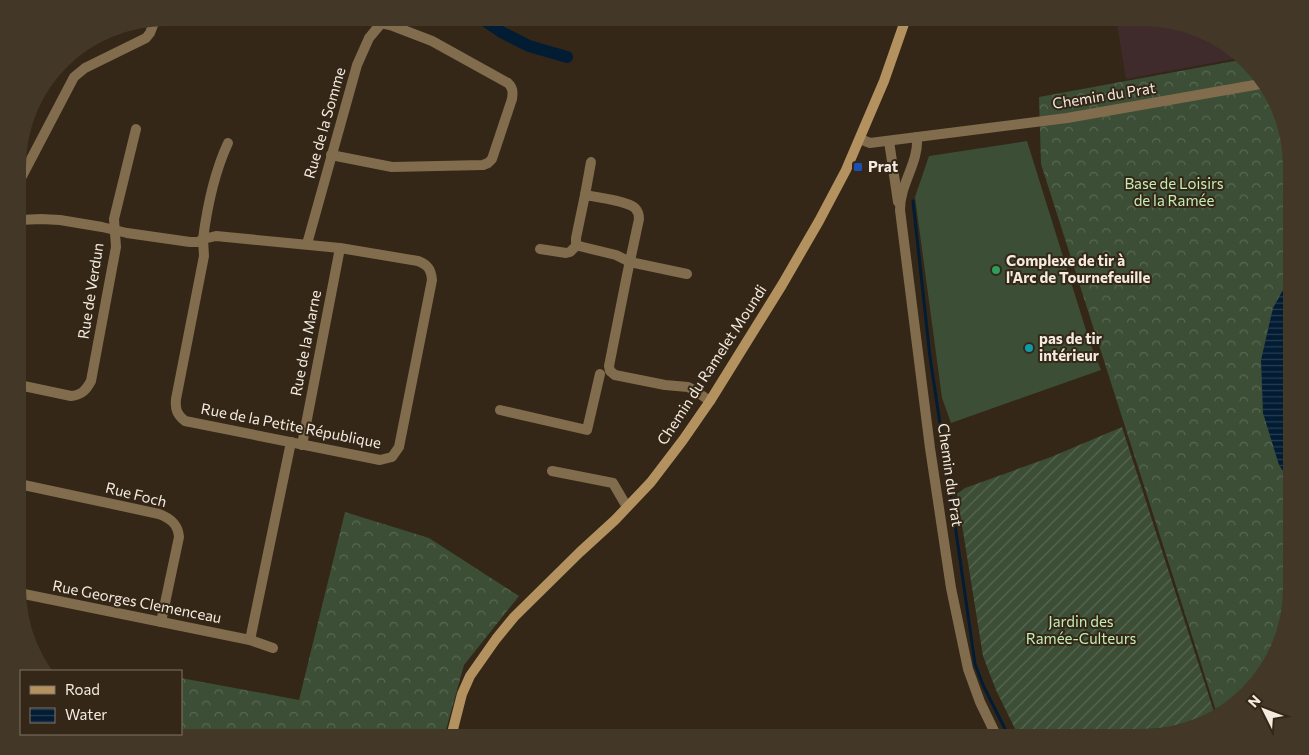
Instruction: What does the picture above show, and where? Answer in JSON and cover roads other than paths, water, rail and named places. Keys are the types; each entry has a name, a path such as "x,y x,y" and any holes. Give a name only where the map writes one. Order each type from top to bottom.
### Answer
{"main road":[{"name":"Chemin du Ramelet Moundi","path":"453,729 462,694 470,676 496,639 514,618 627,507 656,475 710,401 782,284 846,170 884,81 903,26"}],"street":[{"name":"Rue de la Somme","path":"307,244 357,65 369,38 378,26"},
{"path":"331,155 392,167 483,165 492,159 512,99 512,87 504,80 432,41 393,26"},
{"path":"26,169 74,77 85,68 146,38 152,27"},
{"name":"Chemin du Prat","path":"860,139 870,143 1067,118 1256,85"},
{"name":"Rue de Verdun","path":"26,386 71,396 84,392 91,381 116,247 114,219 136,128"},
{"name":"Chemin du Prat","path":"917,137 917,152 902,192 900,210 930,448 951,588 968,669 980,702 993,728"},
{"name":"Chemin du Prat","path":"889,141 896,198 900,210"},
{"path":"203,239 205,222 220,159 228,143"},
{"path":"591,162 576,238 577,245 581,248 616,256 630,262 686,274"},
{"path":"500,410 587,430 604,372 609,366 639,219 638,211 632,206 585,195"},
{"name":"Rue de la Petite République","path":"26,219 41,218 60,220 127,234 190,242 198,242 203,239 216,236 307,244 418,260 432,272 432,280 399,448 392,457 380,460 185,421 180,417 177,412 176,399 204,256 203,239"},
{"path":"540,249 566,253 570,252 577,245"},
{"name":"Rue de la Marne","path":"302,445 340,248"},
{"path":"604,372 615,375 652,377 692,388 710,401"},
{"path":"250,640 291,442"},
{"path":"552,471 613,483 627,507"},
{"name":"Rue Foch","path":"26,486 159,514 172,521 177,528 179,537 161,622"},
{"name":"Rue Georges Clemenceau","path":"26,594 250,640 273,648"}],"water":[{"path":"1282,292 1282,470 1263,413 1261,360 1273,308"}],"waterway":[{"path":"493,26 529,46 567,57"},
{"path":"913,201 930,357 942,437"},
{"path":"945,455 975,664 983,685 1005,728"}],"place":[{"name":"Prat","path":"858,167"},
{"name":"Complexe de tir à l'Arc de Tournefeuille","path":"996,270"},
{"name":"pas de tir intérieur","path":"1029,348"}],"park label":[{"name":"Base de Loisirs de la Ramée","path":"1174,192"},
{"name":"Jardin des Ramée-Culteurs","path":"1081,630"}]}
